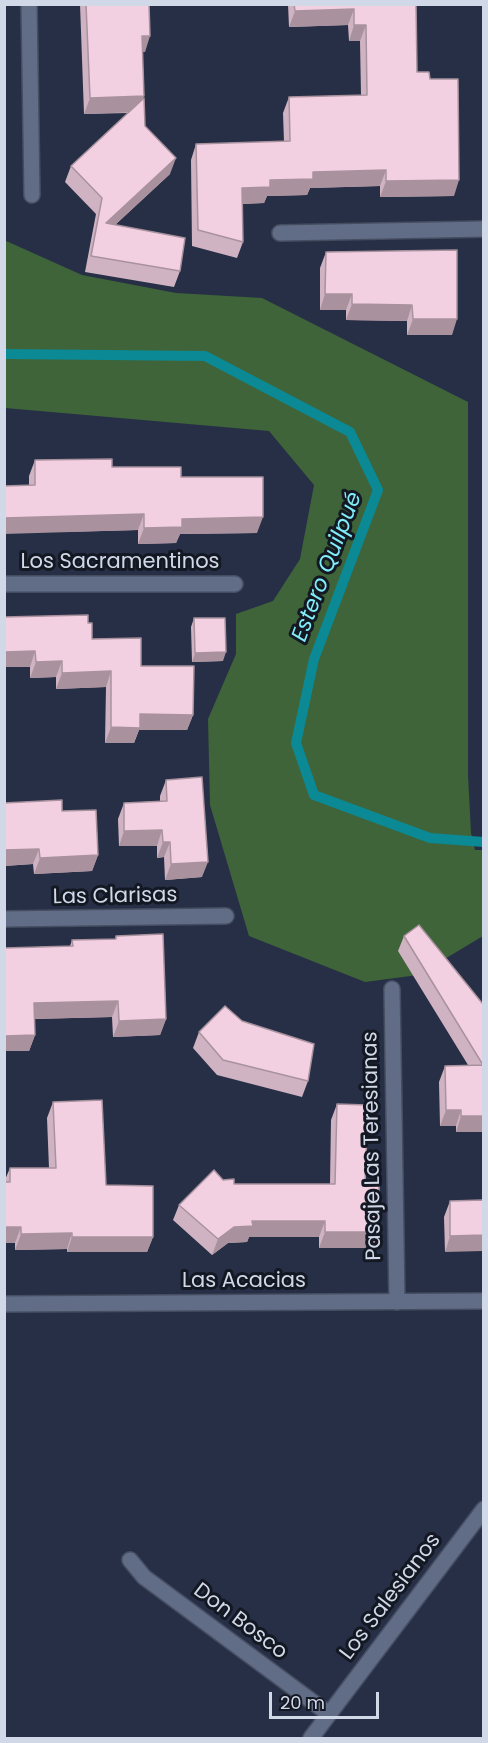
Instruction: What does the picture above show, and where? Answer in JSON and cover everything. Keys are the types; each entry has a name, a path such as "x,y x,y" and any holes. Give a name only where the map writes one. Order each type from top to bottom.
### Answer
{"street":[{"path":"28,4 32,195"},
{"path":"280,233 483,229"},
{"name":"Los Sacramentinos","path":"4,584 235,584"},
{"name":"Las Clarisas","path":"4,918 226,916"},
{"name":"Pasaje Las Teresianas","path":"392,989 397,1302"},
{"name":"Las Acacias","path":"4,1304 483,1300"},
{"name":"Los Salesianos","path":"311,1738 483,1509"},
{"name":"Don Bosco","path":"130,1560 144,1577 329,1714"}],"green space":[{"path":"4,240 82,275 176,293 262,298 468,402 468,775 471,833 475,850 483,850 483,936 418,975 365,982 249,936 210,805 208,719 236,654 236,614 273,601 300,559 314,485 269,431 5,408"}],"building":[{"path":"86,4 149,4 150,36 142,36 144,96 90,98"},
{"path":"294,4 416,4 417,72 429,72 430,79 458,79 459,180 386,181 386,170 313,172 313,179 270,180 270,187 242,188 243,242 198,230 196,144 290,141 289,97 367,95 366,25 354,25 354,9 295,11"},
{"path":"144,98 145,126 176,158 106,223 185,238 180,271 91,256 102,198 71,166"},
{"path":"457,250 457,319 413,319 412,305 352,304 352,294 325,294 326,252"},
{"path":"112,459 112,467 181,467 181,477 263,477 263,517 182,519 182,527 144,528 144,514 4,518 4,486 35,485 35,460"},
{"path":"88,615 88,623 92,623 92,639 141,638 141,666 194,666 193,715 140,714 140,728 111,727 111,671 62,673 62,661 36,662 35,651 4,652 4,617"},
{"path":"194,618 225,618 226,652 195,653"},
{"path":"202,777 208,862 171,864 170,842 163,842 162,830 124,831 124,803 167,801 166,780"},
{"path":"62,800 62,811 96,810 98,855 40,858 39,849 4,850 4,803"},
{"path":"419,925 483,1003 483,1065 404,936"},
{"path":"163,934 166,1019 119,1021 118,1001 34,1003 35,1035 4,1036 4,948 73,946 72,940 116,939 116,936"},
{"path":"225,1006 242,1021 314,1044 308,1081 223,1060 199,1032"},
{"path":"483,1065 483,1116 461,1116 461,1110 446,1110 445,1066"},
{"path":"102,1100 106,1185 153,1186 153,1237 72,1237 72,1233 21,1234 21,1227 4,1227 4,1182 10,1182 10,1168 56,1168 53,1102"},
{"path":"337,1104 368,1105 365,1184 379,1184 379,1232 325,1232 325,1221 252,1221 253,1226 234,1227 218,1239 179,1205 214,1170 223,1180 234,1179 234,1184 335,1184"},
{"path":"483,1200 483,1235 450,1236 450,1201"}],"waterway":[{"name":"Estero Quilpué","path":"4,354 205,356 350,432 378,490 314,659 296,743 314,795 430,838 484,842"}]}
